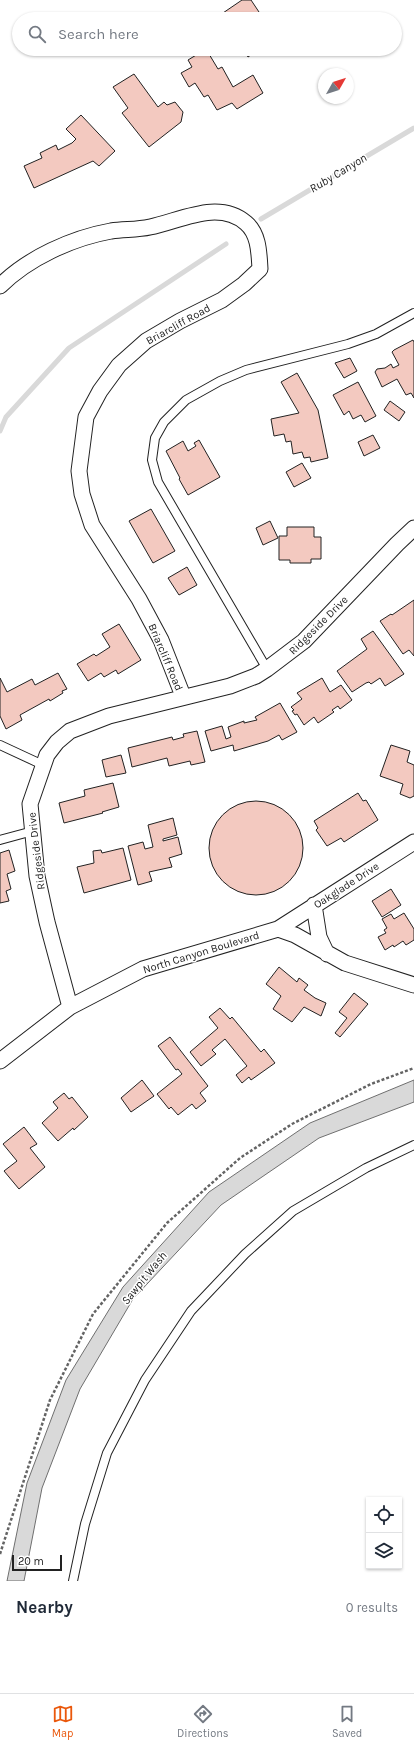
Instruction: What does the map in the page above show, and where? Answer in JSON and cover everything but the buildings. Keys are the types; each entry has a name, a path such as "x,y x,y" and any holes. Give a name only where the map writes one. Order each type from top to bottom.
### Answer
{"street":[{"name":"Briarcliff Road","path":"0,286 7,279 28,265 63,245 110,231 150,227 190,216 220,212 236,217 247,223 255,234 259,252 260,268 244,284 222,300 180,320 146,341 120,365 100,391 86,417 79,472 82,494 92,525 139,599 161,640 183,696"},
{"name":"Ridgeside Drive","path":"70,1007 47,922 37,876 30,804 43,765 47,756 57,742 70,731 109,716 166,702 183,696 230,686 256,676 304,641 391,549 414,528"},
{"name":"Oakglade Drive","path":"278,928 414,842"},
{"path":"314,905 318,937 327,954"},
{"name":"North Canyon Boulevard","path":"0,1061 70,1007 143,969 278,928"},
{"path":"278,928 345,963 414,986"}],"lane":[{"path":"267,669 158,482 152,460 155,438 164,422 186,400 220,381 246,370 348,344 376,334 414,313"},
{"path":"0,745 43,765"},
{"path":"0,840 33,831"},
{"path":"73,1581 85,1524 107,1453 145,1380 191,1312 245,1254 293,1211 366,1168 414,1145"}],"path":[{"path":"0,1554 53,1394 93,1314 167,1223 240,1158 292,1124 371,1084 414,1068"}],"water":[{"name":"Sawpit Wash","path":"414,1080 414,1102 319,1138 221,1205 133,1299 80,1389 42,1488 24,1581 7,1581 27,1483 66,1380 123,1287 209,1192 310,1123"}],"waterway":[{"name":"Ruby Canyon","path":"261,219 414,128"},
{"path":"0,431 6,417 69,348 226,244"}]}
